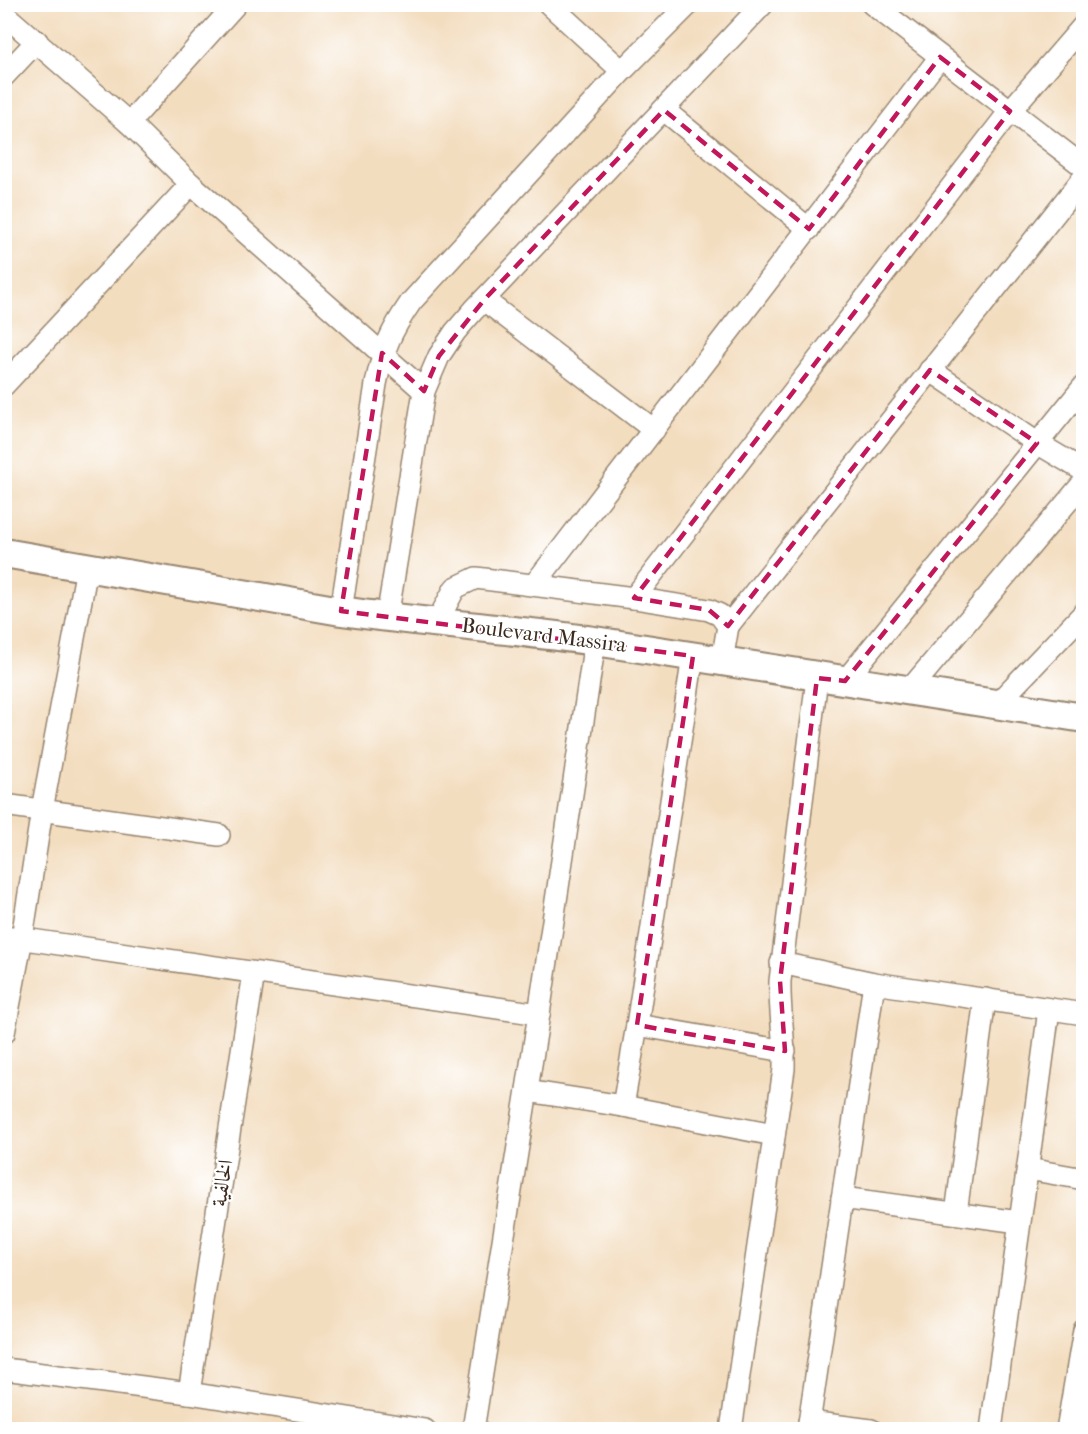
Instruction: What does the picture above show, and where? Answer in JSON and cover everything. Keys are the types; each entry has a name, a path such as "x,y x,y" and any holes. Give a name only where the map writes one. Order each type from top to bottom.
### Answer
{"main road":[{"name":"Boulevard Massira","path":"4,553 341,611 595,641 1083,718"}],"street":[{"path":"129,123 236,4"},
{"path":"549,4 622,71"},
{"path":"341,611 376,384 382,353 395,325 411,302 622,71 689,4"},
{"path":"387,618 424,391 439,356 455,332 484,300 764,4"},
{"path":"872,4 1083,167"},
{"path":"4,14 129,123 191,184 424,391"},
{"path":"634,598 1010,111 1083,25"},
{"path":"4,76 37,41"},
{"path":"534,585 940,57"},
{"path":"664,110 809,229"},
{"path":"722,660 728,626 1083,177"},
{"path":"4,385 191,184"},
{"path":"484,300 654,430"},
{"path":"930,370 1037,443 1083,471"},
{"path":"731,1430 785,1051 779,998 781,963 831,679 1037,443 1083,386"},
{"path":"908,692 1083,482"},
{"path":"4,1033 13,937 42,810 87,568"},
{"path":"437,622 455,588 476,578 709,610 720,615 728,626"},
{"path":"996,705 1083,613"},
{"path":"473,1430 595,641"},
{"path":"623,1106 693,656"},
{"path":"4,805 219,835"},
{"path":"13,937 539,1014"},
{"path":"781,963 874,983 1083,1014"},
{"name":"الخالفية","path":"189,1393 254,973"},
{"path":"871,1430 809,1426 874,983"},
{"path":"957,1213 985,999"},
{"path":"991,1430 1019,1222 1029,1169 1049,1010"},
{"path":"637,1025 785,1051"},
{"path":"527,1091 623,1106 774,1135"},
{"path":"1029,1169 1083,1179"},
{"path":"842,1198 1019,1222"},
{"path":"1067,1430 1083,1330"},
{"path":"4,1369 189,1393 426,1430"}],"highlighted area":[{"path":"940,57 1010,111 634,598 709,610 728,626 930,370 1037,443 845,681 817,678 780,981 785,1051 637,1025 693,656 341,611 382,353 424,391 439,356 484,300 664,110 809,229"}]}
